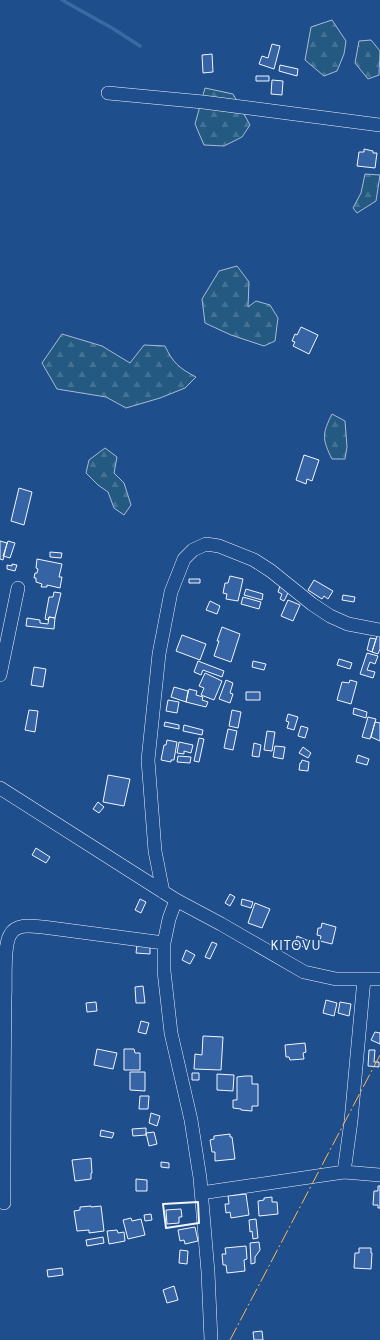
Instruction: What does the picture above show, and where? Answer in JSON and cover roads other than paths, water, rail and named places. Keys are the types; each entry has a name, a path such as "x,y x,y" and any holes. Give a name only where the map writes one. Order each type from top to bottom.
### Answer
{"street":[{"path":"108,93 203,102 380,125"},
{"path":"164,892 155,851 148,760 158,654 171,592 184,559 193,550 206,544 219,546 254,560 271,571 312,604 330,616 348,624 380,630"},
{"path":"0,675 18,588"},
{"path":"0,788 176,900 304,972 336,979 380,979"},
{"path":"176,900 169,918 164,943 164,971 171,1033 196,1149 208,1272 211,1340"},
{"path":"4,1203 2,1110 3,999 6,956 9,937 12,932 18,928 26,926 43,926 164,943"},
{"path":"344,1172 352,1114 364,979"},
{"path":"201,1193 344,1172 380,1175"}],"waterway":[{"path":"62,0 112,28 140,46"}],"district":[{"name":"KITOVU","path":"296,945"}]}
